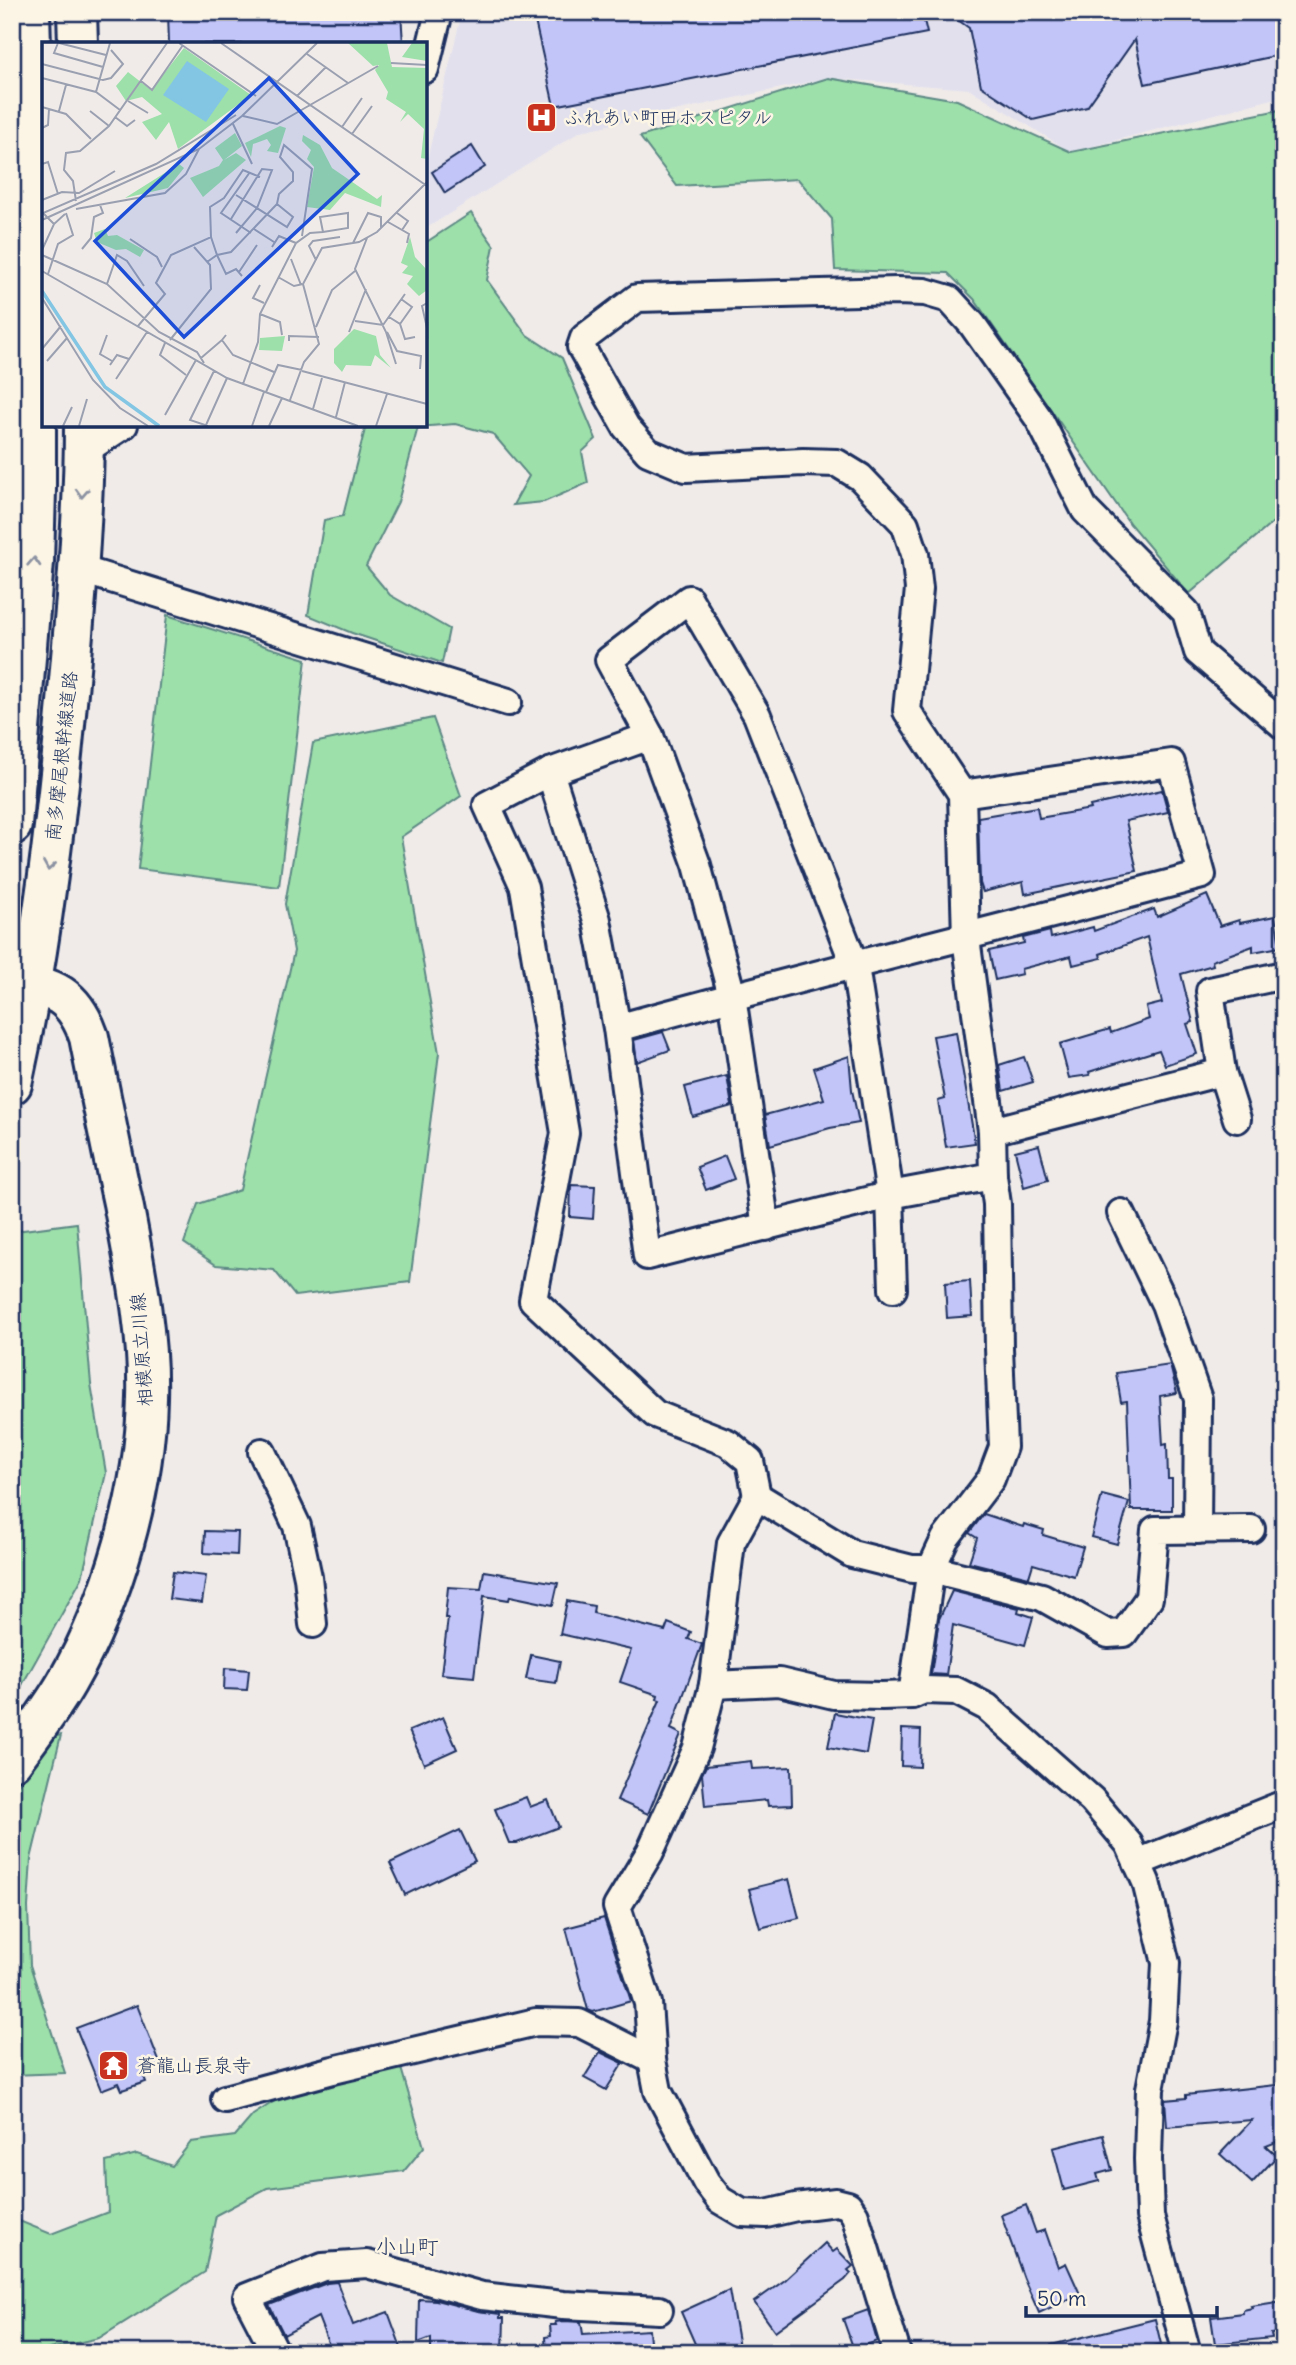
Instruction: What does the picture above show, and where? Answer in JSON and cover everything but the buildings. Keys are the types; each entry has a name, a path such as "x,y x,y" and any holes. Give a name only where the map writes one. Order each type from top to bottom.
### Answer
{"main road":[{"path":"12,825 33,575 24,504 24,215 30,12"},
{"path":"77,12 78,42"},
{"name":"南多摩尾根幹線道路","path":"12,1084 22,982 62,767 79,569 84,438"},
{"name":"相模原立川線","path":"12,1761 67,1682 109,1584 127,1528 139,1476 147,1396 144,1339 131,1247 89,1037 74,1004 61,995 22,982"}],"street":[{"path":"427,61 439,12"},
{"path":"912,1695 931,1569 945,1539 991,1479 1003,1447 997,1205 992,1131 966,938 962,794 907,711 919,589 915,554 905,524 860,477 837,463 803,462 686,468 648,452 626,427 581,347 584,338 637,298 897,291 925,292 949,299 972,324 1039,419 1085,510 1186,612 1198,652 1284,726"},
{"path":"84,438 118,427"},
{"path":"79,569 508,702"},
{"path":"766,1227 732,996 697,865 650,736 609,660 689,598 757,715 855,966 890,1195 893,1289"},
{"path":"650,736 550,772 487,805 524,887 565,1133 533,1300 655,1414 728,1443 750,1461 757,1496 732,1543 713,1685 697,1748 650,1852 617,1907 649,2003 652,2060 658,2091 706,2182 720,2200 742,2213 766,2214 836,2202 848,2205 855,2215 897,2353"},
{"path":"617,1028 1202,875 1171,763 962,794"},
{"path":"550,772 597,920 617,1028 647,1256 890,1195 993,1176"},
{"path":"1237,1119 1222,1072 1210,991 1284,975"},
{"path":"992,1131 1222,1072"},
{"path":"1121,1213 1165,1304 1198,1399 1197,1530"},
{"path":"262,1451 297,1526 313,1624"},
{"path":"757,1496 852,1554 912,1569 931,1569 1042,1597 1108,1634 1124,1633 1149,1598 1156,1530 1251,1529"},
{"path":"713,1685 779,1682 834,1695 912,1695 924,1690 956,1692 987,1707 1092,1800 1129,1843 1146,1882 1166,1963 1163,2021 1150,2089 1150,2216 1187,2353"},
{"path":"1137,1863 1284,1804"},
{"path":"225,2099 333,2070 536,2022 579,2023 652,2060"},
{"path":"276,2353 247,2297 323,2267 367,2264 482,2296 563,2305 659,2310"}],"shaded area":[{"name":"ふれあい町田ホスピタル","path":"462,12 1284,12 1284,96 1071,152 970,89 828,78 581,131 427,228 427,160"}],"green space":[{"path":"828,78 957,100 1071,152 1284,109 1284,513 1189,594 1130,524 974,299 948,273 835,270 832,219 798,179 677,186 640,137"},
{"path":"471,213 494,246 487,280 527,335 562,358 596,439 582,452 588,483 544,502 513,505 529,476 493,434 455,424 427,426 427,242"},
{"path":"365,427 418,427 398,502 366,566 390,595 449,629 442,663 352,633 308,615 324,520 343,516"},
{"path":"167,615 306,659 279,887 138,869"},
{"path":"433,718 461,796 401,837 439,1053 410,1282 295,1296 274,1270 216,1265 184,1243 198,1204 240,1190 294,951 285,904 313,743"},
{"path":"77,1223 91,1384 106,1473 82,1578 12,1703 12,1243 16,1231"},
{"path":"61,1735 31,1859 28,1907 30,1965 65,2073 12,2075 12,1793 53,1737"},
{"path":"401,2068 424,2147 404,2171 267,2188 216,2215 205,2272 99,2338 32,2353 12,2353 12,2218 51,2234 108,2212 106,2162 137,2154 172,2166 191,2142 235,2136 253,2115 281,2097"}],"place":[{"name":"ふれあい町田ホスピタル","path":"541,117"},
{"name":"蒼龍山長泉寺","path":"114,2065"}],"district":[{"name":"小山町","path":"407,2246"}]}
